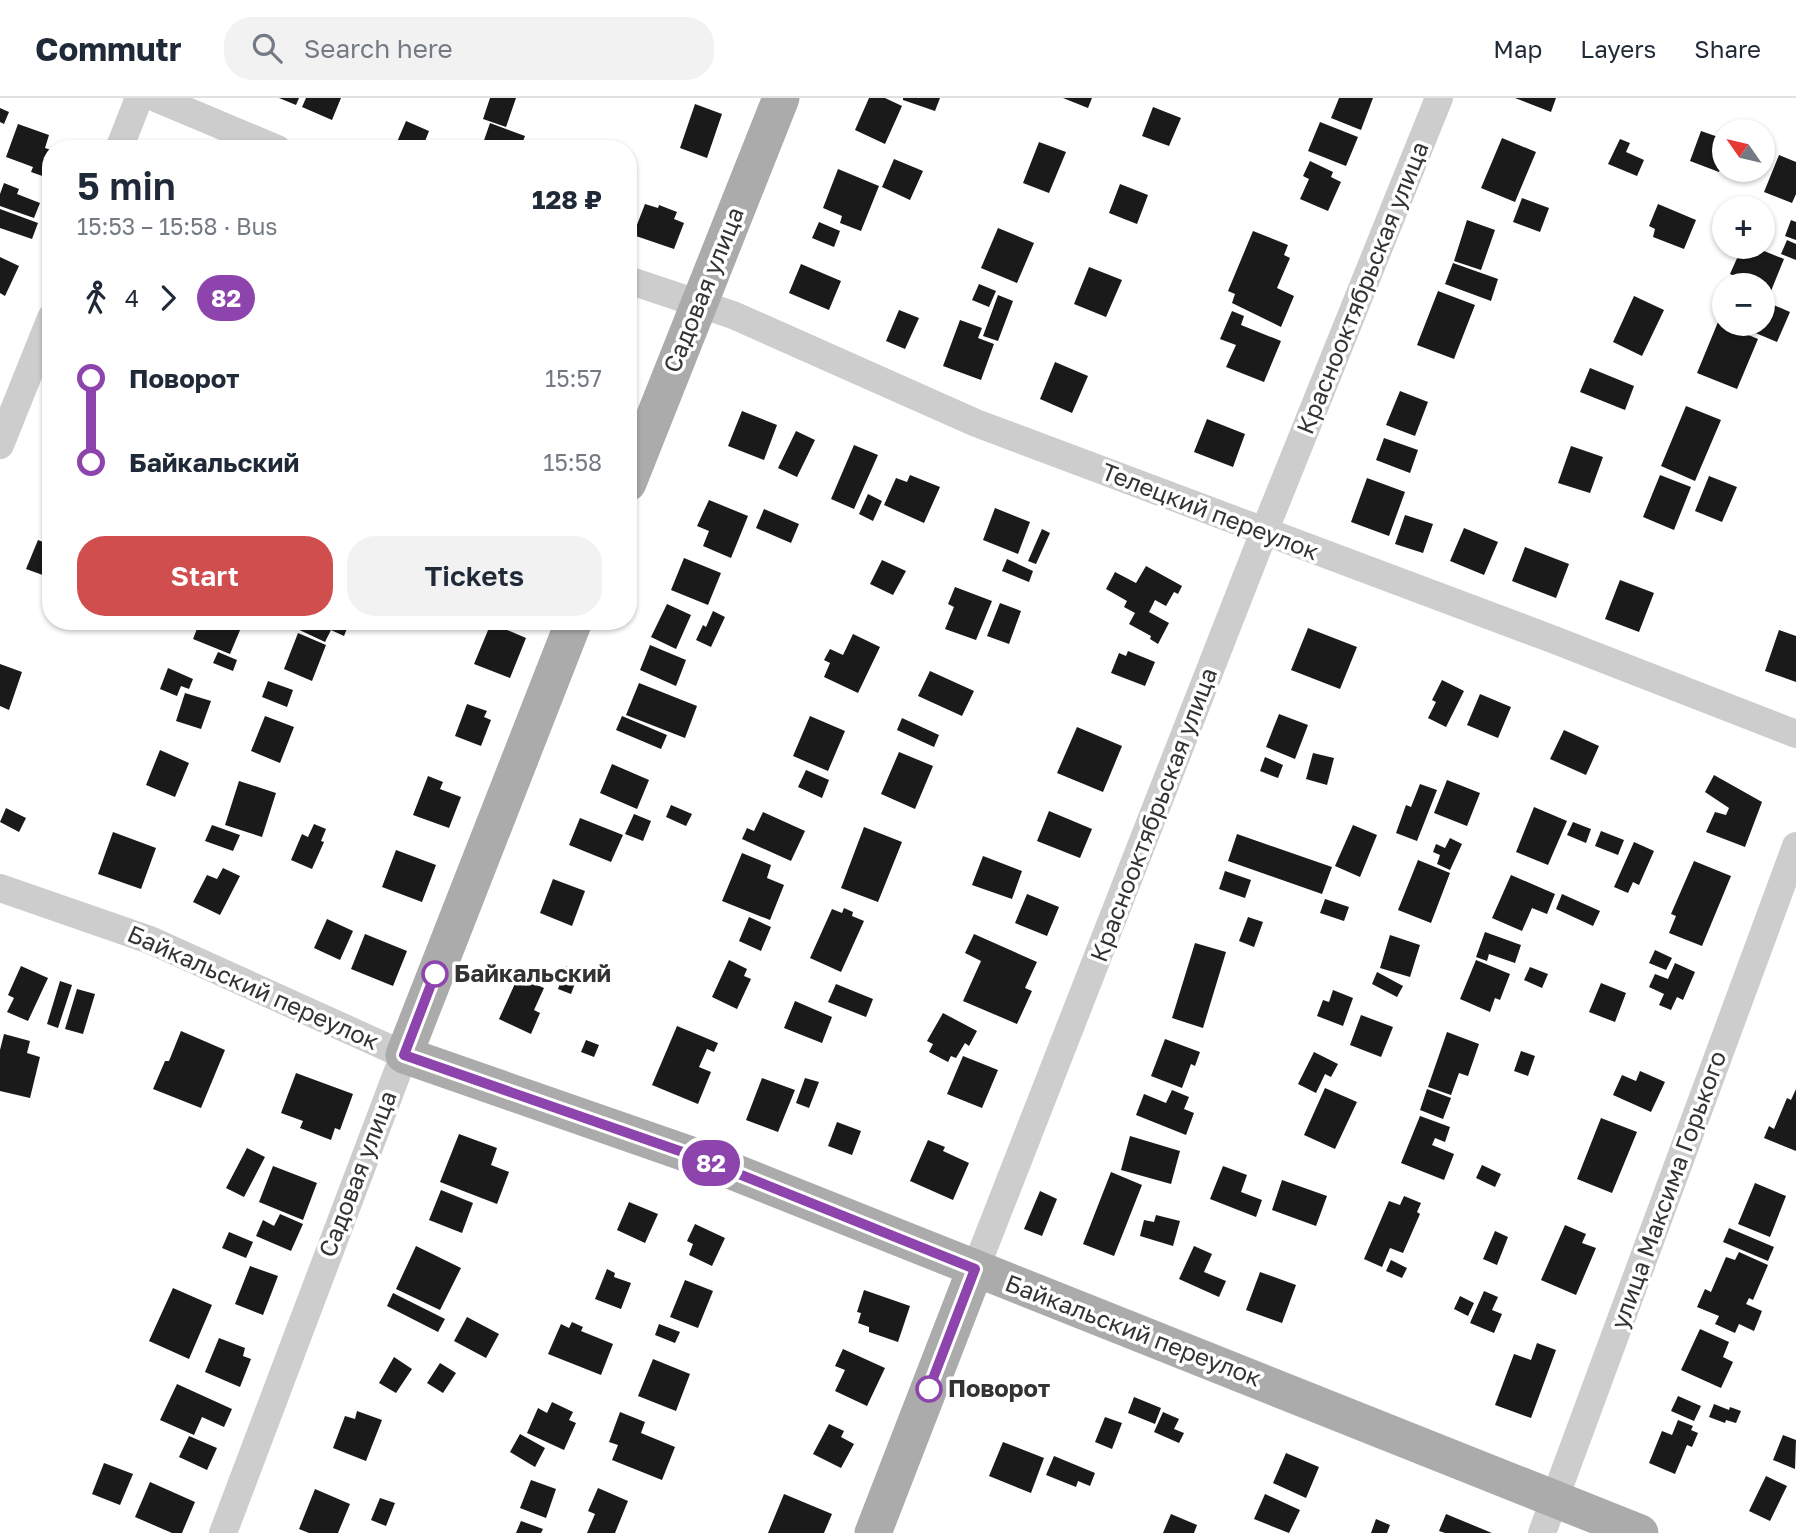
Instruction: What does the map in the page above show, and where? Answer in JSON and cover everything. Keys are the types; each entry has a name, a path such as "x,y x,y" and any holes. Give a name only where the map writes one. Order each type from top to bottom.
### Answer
{"main road":[{"name":"Садовая улица","path":"637,459 781,98"},
{"name":"Садовая улица","path":"404,1055 570,630"},
{"name":"Байкальский переулок","path":"404,1055 694,1156 1640,1533"},
{"name":"Краснооктябрьская улица","path":"873,1533 975,1269"}],"street":[{"path":"122,140 139,98"},
{"path":"156,98 255,140"},
{"name":"Краснооктябрьская улица","path":"975,1269 1264,532 1439,98"},
{"name":"Телецкий переулок","path":"637,284 733,315 976,424 1565,644 1796,734"},
{"path":"0,444 42,340"},
{"name":"улица Максима Горького","path":"1542,1533 1796,846"},
{"name":"Байкальский переулок","path":"0,888 150,940 404,1055"},
{"name":"Садовая улица","path":"223,1533 404,1055"}],"building":[{"path":"279,98 299,98 296,105"},
{"path":"306,98 341,98 332,120 302,107"},
{"path":"490,98 516,98 506,127 483,119"},
{"path":"869,98 885,98 902,106 885,144 855,130"},
{"path":"903,98 940,98 935,111"},
{"path":"1063,98 1092,98 1088,108"},
{"path":"1339,98 1373,98 1361,130 1331,118"},
{"path":"1515,98 1556,98 1551,112"},
{"path":"695,104 722,114 707,158 680,148"},
{"path":"1153,107 1181,118 1169,146 1142,136"},
{"path":"0,108 9,112 4,124 0,122"},
{"path":"406,121 429,131 426,140 398,140"},
{"path":"1320,122 1358,137 1346,166 1308,151"},
{"path":"490,123 525,136 523,140 484,140"},
{"path":"18,124 49,135 47,140 42,140 42,176 31,172 33,167 6,157"},
{"path":"1701,131 1712,135 1712,169 1690,161"},
{"path":"1502,138 1536,152 1515,202 1481,188"},
{"path":"1620,139 1630,143 1626,152 1644,160 1637,176 1608,164"},
{"path":"1039,142 1066,152 1049,193 1023,183"},
{"path":"1779,155 1796,162 1796,194 1792,203 1764,192 1768,182 1775,182 1775,165"},
{"path":"894,159 923,171 910,200 882,187"},
{"path":"1310,161 1333,172 1331,177 1341,182 1328,211 1300,199 1309,179 1303,176"},
{"path":"838,169 879,186 861,231 840,223 842,216 823,208"},
{"path":"4,183 19,189 17,194 40,203 34,218 0,206"},
{"path":"1120,184 1148,195 1137,224 1109,213"},
{"path":"1522,198 1549,208 1540,232 1513,222"},
{"path":"645,204 658,208 659,205 677,212 674,219 684,223 674,249 637,236 637,225"},
{"path":"1658,204 1696,220 1684,249 1653,237 1655,229 1649,226"},
{"path":"0,209 38,223 32,239 0,228"},
{"path":"1467,220 1495,230 1481,270 1454,261"},
{"path":"1791,220 1796,222 1796,240 1785,236"},
{"path":"819,222 840,231 834,247 812,238"},
{"path":"998,228 1034,243 1017,283 981,268"},
{"path":"1253,231 1288,245 1284,255 1290,258 1277,288 1294,296 1281,327 1232,303 1235,294 1228,291"},
{"path":"1787,240 1796,244 1796,260 1781,254"},
{"path":"1775,255 1784,259 1775,281 1775,273 1730,273 1737,259 1775,259"},
{"path":"0,257 19,266 5,296 0,293"},
{"path":"1453,263 1498,279 1491,301 1445,284"},
{"path":"801,264 841,281 829,310 789,293"},
{"path":"1089,267 1122,280 1106,317 1074,304"},
{"path":"979,284 996,291 989,307 972,300"},
{"path":"1438,291 1475,305 1454,359 1417,345"},
{"path":"998,295 1013,301 998,341 983,336"},
{"path":"1634,296 1664,310 1642,356 1613,342"},
{"path":"1775,306 1790,312 1777,342 1763,336 1775,336"},
{"path":"899,310 919,318 905,349 886,341"},
{"path":"1232,311 1244,316 1241,325 1281,341 1264,382 1226,367 1236,345 1220,339"},
{"path":"960,320 982,328 978,338 994,344 981,380 943,366"},
{"path":"1712,336 1751,336 1758,339 1737,389 1697,373"},
{"path":"1055,362 1088,376 1072,413 1040,399"},
{"path":"1590,368 1634,386 1625,410 1580,392"},
{"path":"1400,391 1428,402 1415,436 1386,425"},
{"path":"1686,406 1721,420 1695,481 1661,466"},
{"path":"742,411 777,425 764,460 728,446"},
{"path":"1207,419 1245,434 1233,467 1194,452"},
{"path":"796,431 815,440 797,477 778,468"},
{"path":"1384,438 1418,450 1410,473 1376,460"},
{"path":"854,445 878,455 854,509 831,499"},
{"path":"1571,446 1603,457 1590,493 1558,483"},
{"path":"910,475 940,487 924,523 884,505 896,478 907,482"},
{"path":"1660,475 1691,487 1674,530 1643,517"},
{"path":"1709,476 1737,487 1722,522 1695,511"},
{"path":"1367,478 1405,492 1389,536 1351,522"},
{"path":"868,494 882,501 873,521 859,514"},
{"path":"709,500 748,516 731,558 703,546 709,531 697,526"},
{"path":"995,508 1030,522 1018,554 983,540"},
{"path":"764,509 799,524 791,543 756,528"},
{"path":"1405,515 1433,524 1423,553 1395,544"},
{"path":"1464,528 1498,542 1484,575 1450,561"},
{"path":"1042,529 1050,533 1036,564 1028,561"},
{"path":"38,540 42,542 42,575 26,569"},
{"path":"1525,547 1569,564 1556,598 1512,581"},
{"path":"684,558 721,573 708,605 671,590"},
{"path":"1007,559 1033,571 1029,582 1002,571"},
{"path":"882,560 906,571 893,595 870,584"},
{"path":"1146,566 1182,586 1178,594 1174,592 1166,606 1155,600 1149,612 1169,623 1158,644 1150,639 1151,636 1129,624 1135,613 1124,607 1127,601 1106,589 1115,572 1136,583"},
{"path":"1620,580 1654,593 1639,632 1605,619"},
{"path":"955,587 992,601 976,640 945,629 954,607 948,604"},
{"path":"1000,603 1021,611 1009,644 987,636"},
{"path":"667,604 691,615 676,649 651,637"},
{"path":"713,611 725,617 711,647 696,640"},
{"path":"1308,628 1357,647 1340,689 1291,670"},
{"path":"196,630 240,630 230,654 193,639"},
{"path":"300,630 331,630 325,642"},
{"path":"331,630 346,630 344,636"},
{"path":"488,630 507,630 526,638 510,678 474,664"},
{"path":"1779,630 1796,636 1796,682 1765,671"},
{"path":"298,633 326,645 312,681 284,669"},
{"path":"853,634 880,647 858,693 824,677 830,663 824,660 830,649 843,655"},
{"path":"650,645 686,660 676,686 640,670"},
{"path":"1128,651 1155,662 1145,686 1111,673 1119,653 1126,656"},
{"path":"218,652 237,660 233,671 213,663"},
{"path":"0,664 22,672 9,710 0,706"},
{"path":"168,668 193,679 189,689 181,686 177,696 160,689"},
{"path":"930,671 974,691 962,716 918,696"},
{"path":"1442,680 1464,691 1446,727 1428,718 1436,702 1432,700"},
{"path":"268,681 293,690 287,707 262,697"},
{"path":"639,683 697,706 685,738 626,715"},
{"path":"185,693 211,701 201,729 176,721"},
{"path":"1480,694 1511,707 1498,738 1467,725"},
{"path":"467,704 487,711 484,717 491,720 481,746 455,736"},
{"path":"1279,714 1308,725 1295,759 1266,747"},
{"path":"265,716 294,727 280,763 251,751"},
{"path":"622,716 667,735 661,749 616,730"},
{"path":"810,716 845,731 828,771 793,756"},
{"path":"902,718 939,735 934,747 897,730"},
{"path":"1077,727 1122,746 1103,792 1057,773"},
{"path":"1564,730 1599,746 1586,775 1550,759"},
{"path":"160,750 189,763 175,797 146,785"},
{"path":"899,752 933,766 915,809 881,794"},
{"path":"1313,753 1334,758 1327,785 1306,779"},
{"path":"1265,757 1283,765 1278,778 1260,771"},
{"path":"612,764 649,780 637,809 600,793"},
{"path":"806,770 829,780 822,798 798,787"},
{"path":"1714,775 1762,802 1745,847 1706,832 1715,812 1726,815 1729,808 1705,792"},
{"path":"428,776 443,782 440,789 461,797 449,828 413,815"},
{"path":"1447,780 1480,793 1467,826 1434,813"},
{"path":"239,781 276,793 262,837 225,825"},
{"path":"1420,784 1437,790 1417,841 1396,833 1406,805 1411,807"},
{"path":"671,805 692,814 686,826 666,817"},
{"path":"1534,807 1567,821 1548,865 1516,852"},
{"path":"6,808 26,818 19,832 0,822"},
{"path":"1049,811 1092,829 1080,858 1037,841"},
{"path":"763,812 805,831 791,861 742,839 747,828 754,831"},
{"path":"634,814 651,821 643,841 625,834"},
{"path":"580,818 623,835 611,862 569,845"},
{"path":"1573,822 1591,829 1586,843 1567,835"},
{"path":"314,824 326,829 321,841 324,842 312,869 291,860 302,834 308,837"},
{"path":"212,825 240,835 233,851 205,841"},
{"path":"1353,825 1377,835 1360,877 1335,866"},
{"path":"864,827 902,842 878,902 841,888"},
{"path":"1601,831 1624,840 1618,855 1595,846"},
{"path":"113,832 156,848 141,889 98,874"},
{"path":"1237,834 1332,867 1322,894 1228,861"},
{"path":"1450,838 1462,844 1450,870 1437,864 1440,855 1433,852 1436,844 1445,848"},
{"path":"1634,842 1654,851 1639,885 1633,882 1628,893 1614,887"},
{"path":"396,850 436,865 422,902 382,887"},
{"path":"742,853 771,865 767,878 784,885 770,920 722,901"},
{"path":"983,856 1022,871 1012,899 972,885"},
{"path":"1418,860 1450,873 1431,923 1398,910"},
{"path":"1694,861 1731,876 1702,946 1669,933 1676,916 1671,914"},
{"path":"223,868 240,876 220,915 193,902 207,875 217,879"},
{"path":"1225,871 1251,880 1245,898 1219,889"},
{"path":"1511,875 1555,894 1547,914 1532,908 1522,931 1492,918"},
{"path":"553,879 585,891 572,926 540,913"},
{"path":"1027,894 1059,907 1047,936 1015,923"},
{"path":"1562,894 1600,911 1593,926 1556,909"},
{"path":"1325,899 1349,907 1344,921 1320,913"},
{"path":"844,908 853,912 852,916 864,921 841,972 810,958 832,909 842,913"},
{"path":"749,917 771,927 761,951 739,941"},
{"path":"1248,917 1263,922 1254,947 1239,941"},
{"path":"327,919 353,931 340,960 314,948"},
{"path":"1485,932 1521,945 1515,963 1489,954 1487,961 1476,957"},
{"path":"365,934 407,951 393,986 351,969"},
{"path":"974,934 1037,962 1025,988 1032,991 1017,1024 963,1001 981,961 965,953"},
{"path":"1390,935 1420,945 1410,977 1380,968"},
{"path":"1195,943 1226,952 1203,1028 1172,1018"},
{"path":"1655,950 1672,958 1666,970 1649,963"},
{"path":"729,960 747,969 744,976 751,979 737,1009 712,997"},
{"path":"1476,960 1510,974 1500,1000 1495,998 1490,1012 1460,999"},
{"path":"1675,963 1695,972 1683,1000 1677,997 1671,1010 1659,1005 1664,994 1649,987 1655,974 1668,979"},
{"path":"21,966 48,978 28,1021 7,1012 14,998 8,995"},
{"path":"566,966 580,970 571,994 558,989"},
{"path":"1530,967 1548,974 1542,988 1524,980"},
{"path":"1377,972 1403,986 1397,997 1372,984"},
{"path":"518,977 544,988 534,1010 540,1013 531,1034 499,1019"},
{"path":"60,981 72,985 58,1028 47,1024"},
{"path":"1601,983 1626,993 1615,1022 1589,1012"},
{"path":"836,984 873,999 866,1017 828,1002"},
{"path":"77,989 95,994 83,1034 65,1029"},
{"path":"1333,990 1353,998 1343,1026 1317,1016 1323,1000 1329,1002"},
{"path":"795,1001 832,1017 822,1043 784,1028"},
{"path":"943,1013 977,1031 969,1046 965,1043 956,1058 951,1056 948,1062 929,1052 933,1044 927,1041"},
{"path":"1361,1015 1393,1027 1381,1057 1350,1045"},
{"path":"677,1026 718,1043 714,1052 707,1049 699,1067 711,1072 698,1104 652,1085"},
{"path":"181,1031 225,1050 201,1108 153,1089 165,1061 169,1061"},
{"path":"1447,1032 1479,1044 1468,1076 1459,1073 1451,1095 1428,1087"},
{"path":"4,1034 30,1041 27,1053 40,1057 30,1098 0,1091 0,1050"},
{"path":"1165,1039 1200,1052 1195,1066 1191,1064 1182,1088 1151,1076"},
{"path":"586,1040 599,1045 594,1057 581,1052"},
{"path":"1521,1051 1535,1056 1528,1076 1514,1071"},
{"path":"1314,1052 1338,1064 1331,1077 1325,1074 1316,1093 1298,1084"},
{"path":"963,1056 998,1070 982,1108 947,1094"},
{"path":"1640,1071 1665,1082 1651,1112 1613,1095 1622,1075 1636,1081"},
{"path":"296,1073 353,1094 340,1130 335,1128 331,1140 300,1128 303,1121 281,1113"},
{"path":"762,1078 795,1090 778,1132 746,1120"},
{"path":"805,1078 819,1082 809,1108 796,1103"},
{"path":"1325,1088 1357,1102 1335,1149 1304,1135"},
{"path":"1427,1089 1451,1098 1443,1119 1420,1110"},
{"path":"1796,1089 1796,1151 1764,1138 1769,1126 1774,1129 1787,1098 1791,1100"},
{"path":"1172,1090 1189,1097 1184,1109 1194,1113 1186,1135 1136,1115 1144,1094 1166,1103"},
{"path":"1420,1116 1450,1127 1445,1142 1435,1138 1432,1145 1454,1154 1444,1180 1401,1163"},
{"path":"1601,1118 1637,1132 1612,1193 1577,1179"},
{"path":"837,1122 861,1131 852,1155 828,1146"},
{"path":"459,1134 497,1148 491,1165 509,1172 497,1204 440,1182"},
{"path":"1130,1136 1180,1151 1171,1184 1121,1170"},
{"path":"928,1140 945,1147 943,1151 969,1163 953,1200 910,1181"},
{"path":"247,1148 265,1157 244,1197 226,1188"},
{"path":"1482,1165 1501,1174 1495,1187 1476,1178"},
{"path":"273,1166 317,1183 303,1220 259,1202"},
{"path":"1223,1166 1247,1175 1241,1192 1262,1200 1256,1217 1210,1199"},
{"path":"1111,1172 1142,1185 1114,1256 1083,1244"},
{"path":"1282,1180 1327,1196 1316,1226 1272,1210"},
{"path":"1755,1183 1786,1196 1770,1237 1738,1224"},
{"path":"441,1190 473,1203 462,1233 429,1220"},
{"path":"1040,1191 1057,1199 1042,1236 1024,1229"},
{"path":"1404,1196 1421,1203 1417,1212 1420,1214 1403,1253 1390,1248 1382,1267 1364,1259 1389,1201 1400,1205"},
{"path":"629,1202 658,1214 645,1243 617,1230"},
{"path":"280,1214 303,1224 291,1251 256,1236 263,1220 274,1226"},
{"path":"1156,1215 1180,1221 1173,1246 1140,1236 1144,1220 1154,1222"},
{"path":"695,1224 725,1238 712,1266 689,1255 693,1244 687,1241"},
{"path":"1565,1225 1586,1234 1582,1243 1596,1248 1576,1295 1541,1280"},
{"path":"1729,1228 1774,1247 1768,1261 1723,1242"},
{"path":"1495,1231 1508,1237 1497,1265 1483,1259"},
{"path":"229,1232 253,1242 246,1258 222,1248"},
{"path":"416,1246 461,1268 440,1310 396,1289"},
{"path":"1194,1246 1212,1254 1204,1272 1226,1281 1219,1297 1179,1279"},
{"path":"1739,1252 1768,1265 1753,1300 1749,1298 1746,1304 1762,1311 1754,1331 1739,1324 1735,1333 1715,1324 1719,1316 1697,1307 1705,1289 1711,1292 1726,1257 1735,1260"},
{"path":"1391,1260 1407,1268 1402,1278 1386,1271"},
{"path":"250,1266 278,1276 263,1315 235,1304"},
{"path":"607,1269 615,1273 614,1277 631,1283 621,1309 595,1299"},
{"path":"1260,1272 1296,1285 1282,1323 1246,1310"},
{"path":"685,1280 713,1291 698,1328 670,1317"},
{"path":"173,1288 212,1305 189,1359 149,1341"},
{"path":"864,1290 910,1306 898,1342 869,1332 869,1327 858,1323 861,1313 857,1312"},
{"path":"1484,1291 1498,1297 1492,1310 1502,1314 1494,1333 1470,1323"},
{"path":"393,1293 445,1319 438,1332 387,1306"},
{"path":"1460,1296 1474,1303 1468,1316 1454,1309"},
{"path":"467,1317 499,1334 486,1358 454,1341"},
{"path":"572,1322 583,1327 581,1331 613,1344 601,1375 548,1354 561,1324 569,1328"},
{"path":"659,1324 680,1332 675,1343 655,1335"},
{"path":"1700,1329 1729,1342 1723,1357 1733,1362 1721,1388 1681,1370"},
{"path":"219,1338 245,1348 243,1356 251,1359 240,1387 205,1372"},
{"path":"1537,1343 1556,1350 1531,1418 1495,1405 1514,1354 1531,1360"},
{"path":"843,1349 885,1368 867,1406 835,1391 845,1370 835,1366"},
{"path":"394,1357 412,1369 396,1393 379,1383"},
{"path":"653,1359 690,1374 676,1411 638,1396"},
{"path":"440,1363 456,1373 443,1393 427,1383"},
{"path":"177,1384 232,1409 224,1427 202,1417 194,1435 160,1420"},
{"path":"1678,1396 1701,1406 1694,1421 1671,1411"},
{"path":"1134,1397 1161,1408 1155,1424 1128,1413"},
{"path":"552,1402 573,1412 569,1420 576,1423 564,1450 527,1433 538,1408 547,1413"},
{"path":"1714,1404 1741,1411 1736,1423 1726,1420 1725,1423 1709,1417"},
{"path":"357,1411 382,1420 366,1461 333,1448 345,1416 355,1419"},
{"path":"620,1412 645,1422 641,1433 675,1447 662,1480 612,1460 618,1445 609,1442"},
{"path":"1163,1412 1179,1419 1174,1429 1184,1433 1179,1443 1154,1432"},
{"path":"1105,1417 1122,1423 1112,1449 1095,1442"},
{"path":"1678,1420 1693,1426 1691,1430 1698,1433 1692,1447 1687,1445 1675,1474 1649,1463 1662,1431 1672,1435"},
{"path":"829,1424 844,1431 841,1437 854,1444 841,1468 813,1454"},
{"path":"520,1434 545,1448 535,1467 510,1452"},
{"path":"1783,1435 1796,1440 1795,1469 1773,1460"},
{"path":"189,1436 217,1448 207,1470 179,1457"},
{"path":"1003,1442 1044,1458 1031,1493 989,1476"},
{"path":"1286,1453 1319,1467 1306,1498 1273,1483"},
{"path":"1054,1456 1095,1473 1090,1486 1078,1481 1076,1487 1046,1475"},
{"path":"104,1463 133,1474 120,1505 92,1494"},
{"path":"1766,1476 1787,1486 1770,1521 1749,1511"},
{"path":"531,1480 556,1489 546,1518 520,1508"},
{"path":"150,1482 195,1502 182,1533 172,1533 135,1517"},
{"path":"598,1488 628,1501 615,1533 587,1533 595,1514 588,1511"},
{"path":"315,1489 350,1504 338,1533 309,1533 299,1529"},
{"path":"784,1494 832,1514 824,1533 768,1533"},
{"path":"1265,1494 1300,1510 1289,1533 1254,1519"},
{"path":"380,1498 395,1503 386,1526 371,1520"},
{"path":"1171,1514 1197,1525 1194,1533 1163,1533"},
{"path":"1446,1514 1492,1533 1439,1531"},
{"path":"1376,1519 1390,1525 1387,1533 1371,1533"},
{"path":"521,1521 543,1529 541,1533 516,1533"}],"bus line":[{"name":"82","path":"435,974 404,1055 694,1156 975,1269 929,1389"}],"place":[{"name":"Байкальский","path":"435,974"},
{"name":"Поворот","path":"929,1389"}]}
